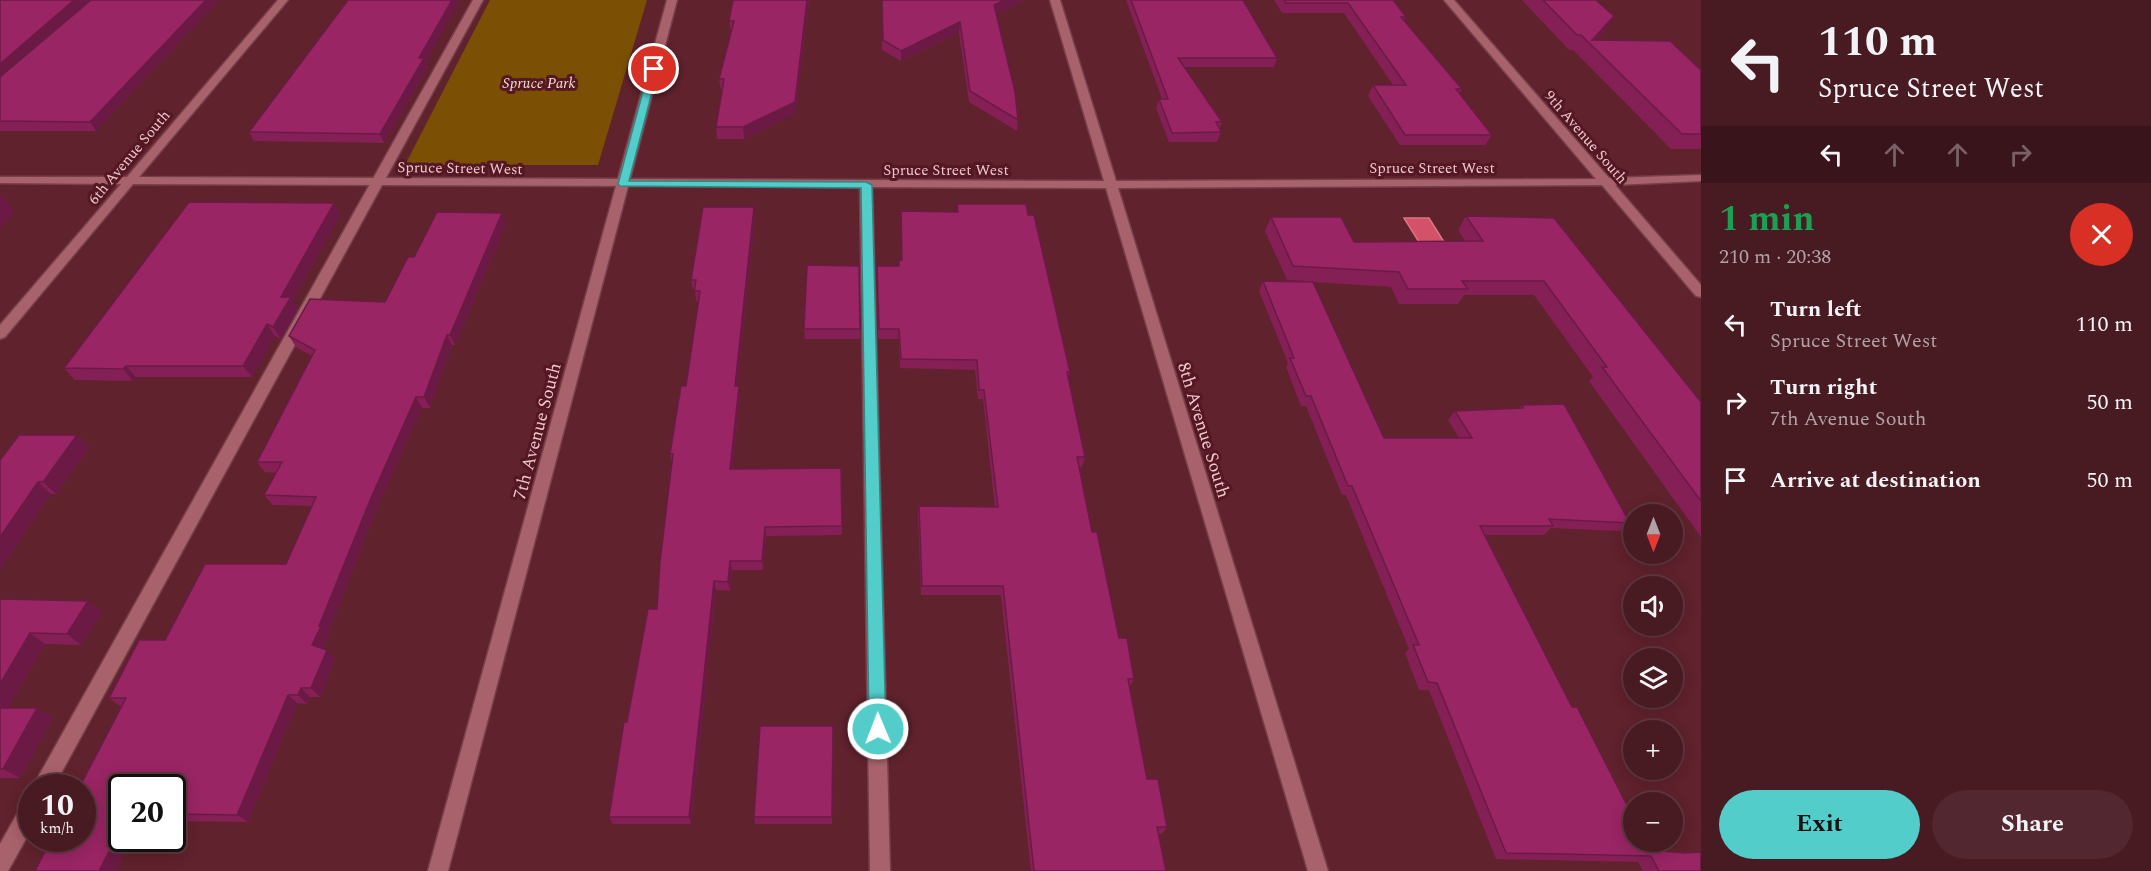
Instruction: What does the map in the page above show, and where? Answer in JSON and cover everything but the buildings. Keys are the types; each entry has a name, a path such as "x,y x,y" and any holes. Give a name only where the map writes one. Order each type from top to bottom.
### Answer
{"street":[{"name":"6th Avenue South","path":"0,334 283,0"},
{"path":"50,774 478,0"},
{"name":"7th Avenue South","path":"438,871 672,0"},
{"name":"8th Avenue South","path":"1055,0 1318,871"},
{"name":"9th Avenue South","path":"1449,0 1701,293"},
{"name":"Spruce Street West","path":"0,180 1109,185 1604,182 1701,178"},
{"path":"866,185 880,871"},
{"path":"0,864 18,832"}],"green space":[{"name":"Spruce Park","path":"490,0 647,0 598,165 405,165"}],"shaded area":[{"path":"1404,218 1429,218 1444,242 1424,250"}],"route":[{"path":"654,69 623,184 866,185 878,729"}]}
